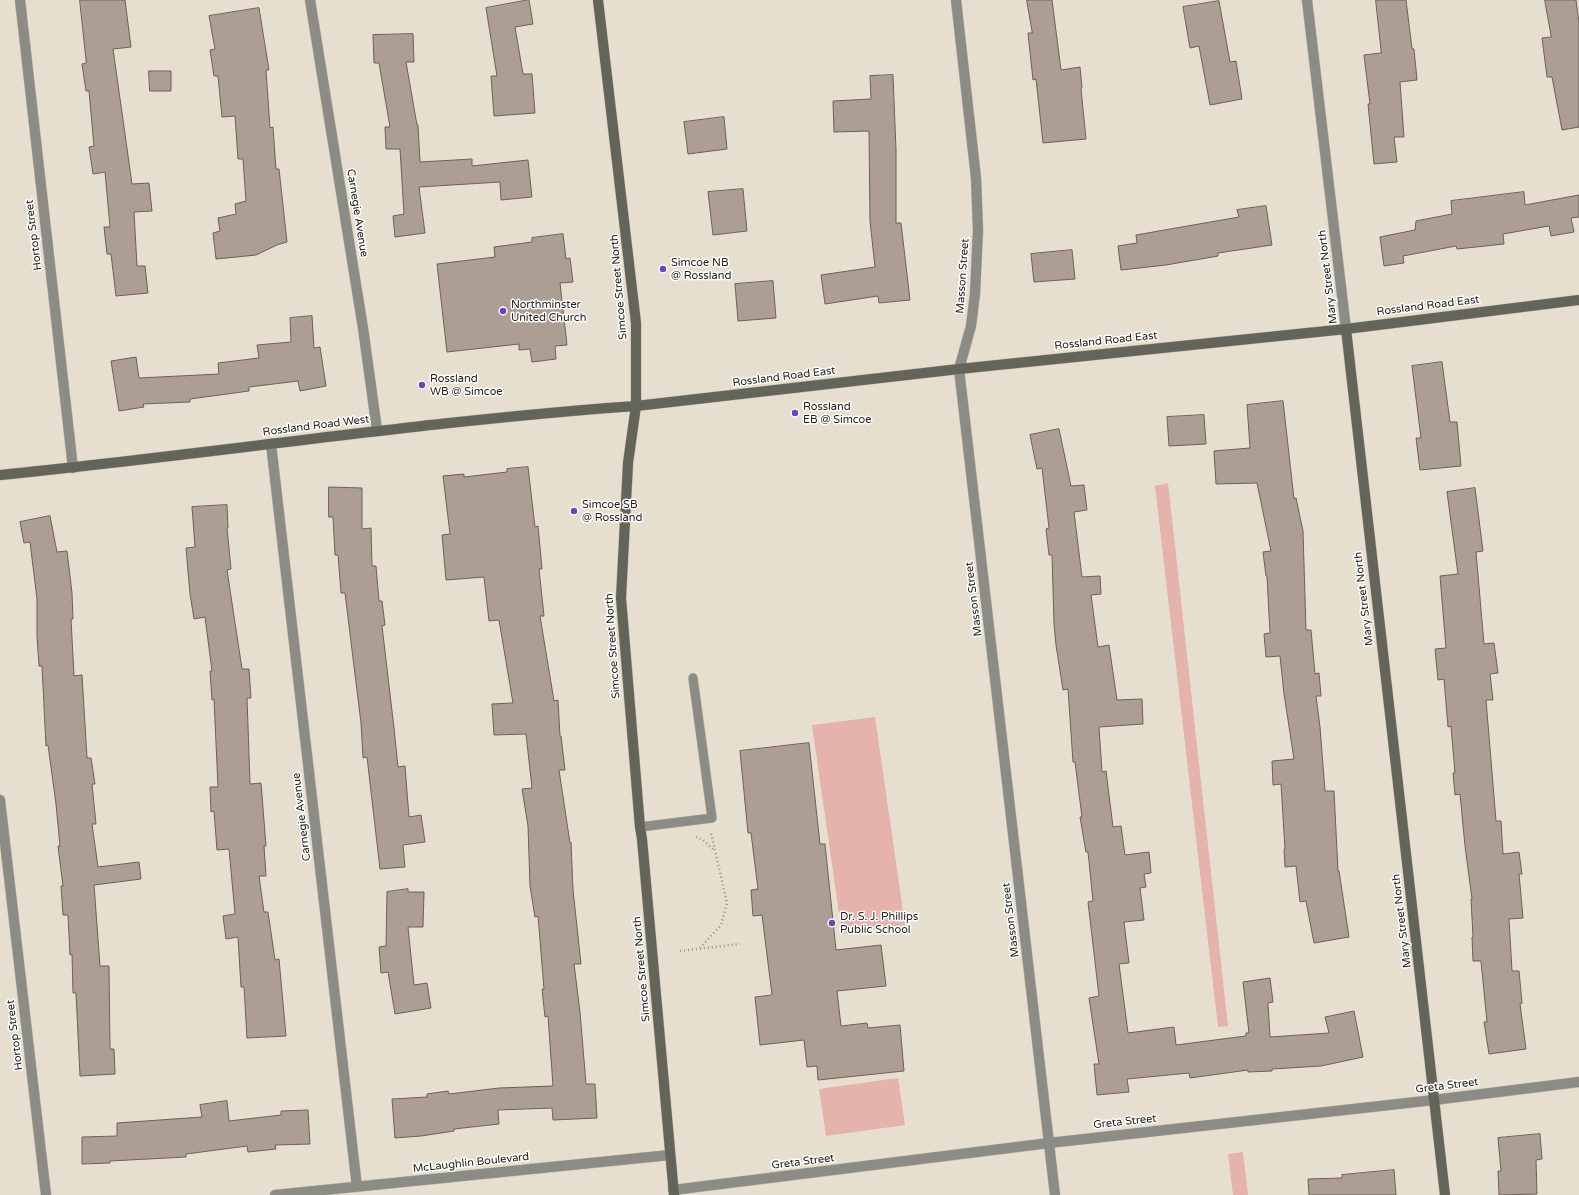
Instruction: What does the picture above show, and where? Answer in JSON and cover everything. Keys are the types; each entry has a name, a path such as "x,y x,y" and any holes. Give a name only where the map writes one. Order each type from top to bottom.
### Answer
{"main road":[{"name":"Simcoe Street North","path":"598,0 636,323 636,406 628,463 621,598 640,827 674,1193"},
{"name":"Rossland Road East","path":"636,406 959,369 1346,329 1579,300"},
{"name":"Mary Street North","path":"1346,329 1445,1195"},
{"name":"Rossland Road West","path":"0,475 73,468 377,430 584,409 636,406"}],"street":[{"name":"Hortop Street","path":"20,0 73,468"},
{"name":"Carnegie Avenue","path":"310,0 363,328 377,430"},
{"name":"Masson Street","path":"956,0 976,178 978,230 975,294 971,326 959,369 1055,1195"},
{"name":"Mary Street North","path":"1307,0 1346,329"},
{"name":"Carnegie Avenue","path":"271,444 357,1187"},
{"name":"Hortop Street","path":"0,800 46,1195"},
{"name":"Greta Street","path":"674,1193 1049,1143 1434,1100 1579,1082"},
{"name":"McLaughlin Boulevard","path":"275,1195 670,1155"}],"lane":[{"path":"640,827 712,818 693,678"}],"path":[{"path":"700,948 721,925 727,903 710,831"},
{"path":"693,836 703,840 715,851"},
{"path":"680,951 740,944"}],"shaded area":[{"path":"1168,483 1228,1026 1218,1027 1155,486"},
{"path":"875,717 905,925 842,934 812,725"},
{"path":"898,1078 905,1125 826,1136 819,1089"},
{"path":"1243,1152 1248,1195 1233,1195 1228,1154"}],"building":[{"path":"80,0 125,0 131,47 113,49 132,184 149,183 152,211 134,212 137,266 145,266 148,293 116,296 111,254 107,254 104,227 110,227 105,172 93,174 89,147 94,146 89,91 86,91 82,64 86,63"},
{"path":"529,0 533,24 515,27 523,74 532,74 535,113 494,116 491,76 497,76 486,8"},
{"path":"1027,0 1052,0 1061,70 1080,67 1086,139 1043,143 1036,79 1033,80 1028,33 1032,33"},
{"path":"1376,0 1406,0 1412,49 1414,49 1417,80 1400,82 1404,137 1394,137 1397,162 1374,164 1368,104 1370,104 1364,55 1381,53"},
{"path":"1545,0 1576,0 1579,22 1579,127 1562,130 1552,77 1547,77 1542,38 1551,37"},
{"path":"1219,1 1230,62 1236,61 1242,99 1210,105 1199,46 1190,48 1183,7"},
{"path":"259,8 269,70 266,70 270,128 273,127 276,169 279,169 287,242 256,255 216,259 213,233 220,231 218,218 236,214 235,204 246,201 243,159 238,159 235,116 222,117 218,76 214,76 210,50 215,49 209,16"},
{"path":"413,34 414,62 406,62 418,125 420,162 472,159 472,166 528,160 532,197 501,200 500,182 419,187 425,233 395,237 393,216 404,214 400,149 386,149 385,127 390,127 379,63 374,63 373,35"},
{"path":"149,71 171,71 171,91 150,91"},
{"path":"893,75 896,150 896,223 901,223 910,300 879,303 878,296 825,304 821,275 875,267 870,221 869,131 834,132 833,101 871,99 870,76"},
{"path":"724,117 727,149 688,154 684,122"},
{"path":"743,189 747,231 713,235 708,192"},
{"path":"1524,192 1525,205 1579,195 1579,217 1571,218 1574,232 1551,236 1549,226 1503,234 1504,244 1457,249 1456,246 1403,256 1404,263 1384,266 1380,237 1415,230 1416,221 1452,214 1451,201"},
{"path":"1266,206 1272,245 1218,253 1218,256 1166,265 1121,270 1118,246 1137,243 1136,235 1239,217 1237,210"},
{"name":"Northminster United Church","path":"563,234 566,259 570,258 573,282 560,283 567,345 555,346 556,359 532,362 530,349 519,350 519,344 447,352 437,264 495,257 494,247 532,242 532,238"},
{"path":"1072,250 1075,279 1034,282 1031,254"},
{"path":"773,281 776,318 738,321 735,284"},
{"path":"312,316 314,348 320,347 326,386 300,391 298,381 249,387 249,391 190,399 190,402 143,404 144,407 119,411 111,361 136,357 139,378 219,374 218,363 259,358 257,345 291,342 290,318"},
{"path":"1442,362 1450,422 1457,422 1461,466 1420,470 1416,438 1421,438 1412,366"},
{"path":"1283,401 1294,499 1296,498 1303,531 1306,630 1311,630 1315,674 1319,673 1321,696 1316,696 1325,791 1334,791 1338,871 1349,937 1314,943 1306,901 1300,902 1296,866 1285,867 1281,784 1273,785 1272,761 1294,759 1280,656 1266,657 1264,634 1270,633 1267,576 1263,552 1271,551 1257,483 1216,484 1214,451 1250,448 1247,405"},
{"path":"1204,415 1206,444 1169,446 1167,417"},
{"path":"1059,429 1071,486 1084,485 1087,510 1074,512 1082,577 1100,576 1101,594 1091,595 1098,647 1109,645 1117,700 1142,699 1143,724 1099,727 1102,772 1106,771 1113,827 1121,826 1125,855 1149,852 1151,873 1144,874 1146,887 1140,888 1144,920 1124,922 1129,963 1119,964 1128,1033 1174,1027 1176,1045 1246,1036 1246,1033 1249,1033 1243,982 1270,978 1273,1002 1268,1003 1270,1037 1329,1033 1325,1017 1354,1011 1363,1057 1321,1066 1272,1069 1272,1071 1248,1072 1248,1070 1190,1078 1189,1073 1127,1079 1129,1092 1097,1095 1094,1064 1099,1064 1089,998 1099,996 1088,902 1093,901 1088,852 1086,852 1080,817 1082,817 1075,762 1073,762 1068,689 1063,690 1056,645 1052,555 1049,555 1046,529 1049,528 1042,468 1037,469 1030,435"},
{"path":"528,467 535,527 538,526 542,569 539,569 544,616 540,616 554,701 558,700 560,736 565,770 559,770 570,843 571,842 573,890 581,964 574,964 586,1084 595,1084 597,1118 553,1120 552,1108 498,1110 499,1124 454,1129 454,1131 421,1136 395,1138 392,1099 427,1097 427,1094 448,1091 449,1094 499,1088 553,1086 548,1016 545,1017 542,989 544,989 538,916 535,917 530,886 528,826 522,789 532,788 526,734 494,735 492,704 513,703 499,620 489,621 484,577 446,580 442,535 450,534 443,476 464,474 464,477 507,472 507,469"},
{"path":"329,487 362,488 362,529 371,528 372,566 376,566 379,601 382,601 385,625 382,626 398,767 405,766 409,817 421,815 425,842 403,845 405,867 380,869 367,757 363,758 361,723 345,593 341,593 338,555 335,555 333,517 329,517"},
{"path":"1475,488 1483,551 1476,552 1484,644 1494,643 1498,673 1490,674 1493,700 1486,700 1496,821 1501,821 1503,854 1519,852 1522,874 1519,874 1523,918 1509,919 1512,971 1519,971 1522,1003 1520,1004 1526,1049 1489,1054 1484,1022 1487,1022 1481,961 1473,961 1472,899 1460,794 1455,795 1453,773 1455,773 1451,726 1448,727 1444,679 1438,680 1435,649 1446,648 1440,576 1458,574 1447,492"},
{"path":"227,505 227,528 231,569 227,570 242,669 249,669 251,698 247,698 250,784 261,783 266,846 264,846 266,876 259,876 264,912 268,912 275,960 279,959 286,1036 247,1038 244,987 241,987 238,937 226,939 223,916 235,914 229,849 217,850 214,811 211,812 210,787 218,787 214,699 212,700 210,671 212,671 205,617 194,619 186,548 195,547 192,507"},
{"path":"50,516 57,552 67,551 72,593 73,619 71,619 74,676 82,675 87,758 91,758 95,784 92,784 96,824 92,824 98,867 139,862 141,879 94,885 100,966 109,966 110,1049 114,1049 115,1074 80,1076 76,993 73,993 72,954 70,955 68,915 63,915 61,886 63,886 58,846 60,846 56,804 48,745 46,746 42,666 39,666 37,636 37,599 30,542 24,543 20,522"},
{"path":"809,743 820,844 825,844 836,950 881,945 886,986 837,991 841,1026 867,1023 868,1028 900,1025 904,1071 818,1080 817,1066 807,1067 804,1040 760,1045 755,997 772,995 762,915 753,916 751,890 758,889 751,833 748,833 740,751"},
{"path":"408,889 408,892 424,892 423,927 408,927 414,985 427,983 431,1008 395,1014 388,972 381,973 379,947 386,946 387,892"},
{"path":"227,1101 229,1121 281,1115 281,1111 308,1110 310,1144 275,1145 276,1149 248,1152 247,1146 186,1154 186,1157 82,1164 82,1137 117,1136 117,1123 202,1117 200,1105"},
{"path":"1540,1134 1542,1159 1536,1160 1537,1194 1499,1195 1498,1171 1501,1171 1498,1138"},
{"path":"1394,1170 1396,1195 1309,1195 1308,1179 1342,1178 1342,1175"}],"place":[{"name":"Simcoe NB @ Rossland","path":"663,269"},
{"name":"Northminster United Church","path":"503,311"},
{"name":"Rossland WB @ Simcoe","path":"422,385"},
{"name":"Rossland EB @ Simcoe","path":"795,413"},
{"name":"Simcoe SB @ Rossland","path":"574,511"},
{"name":"Dr. S. J. Phillips Public School","path":"832,923"}]}
